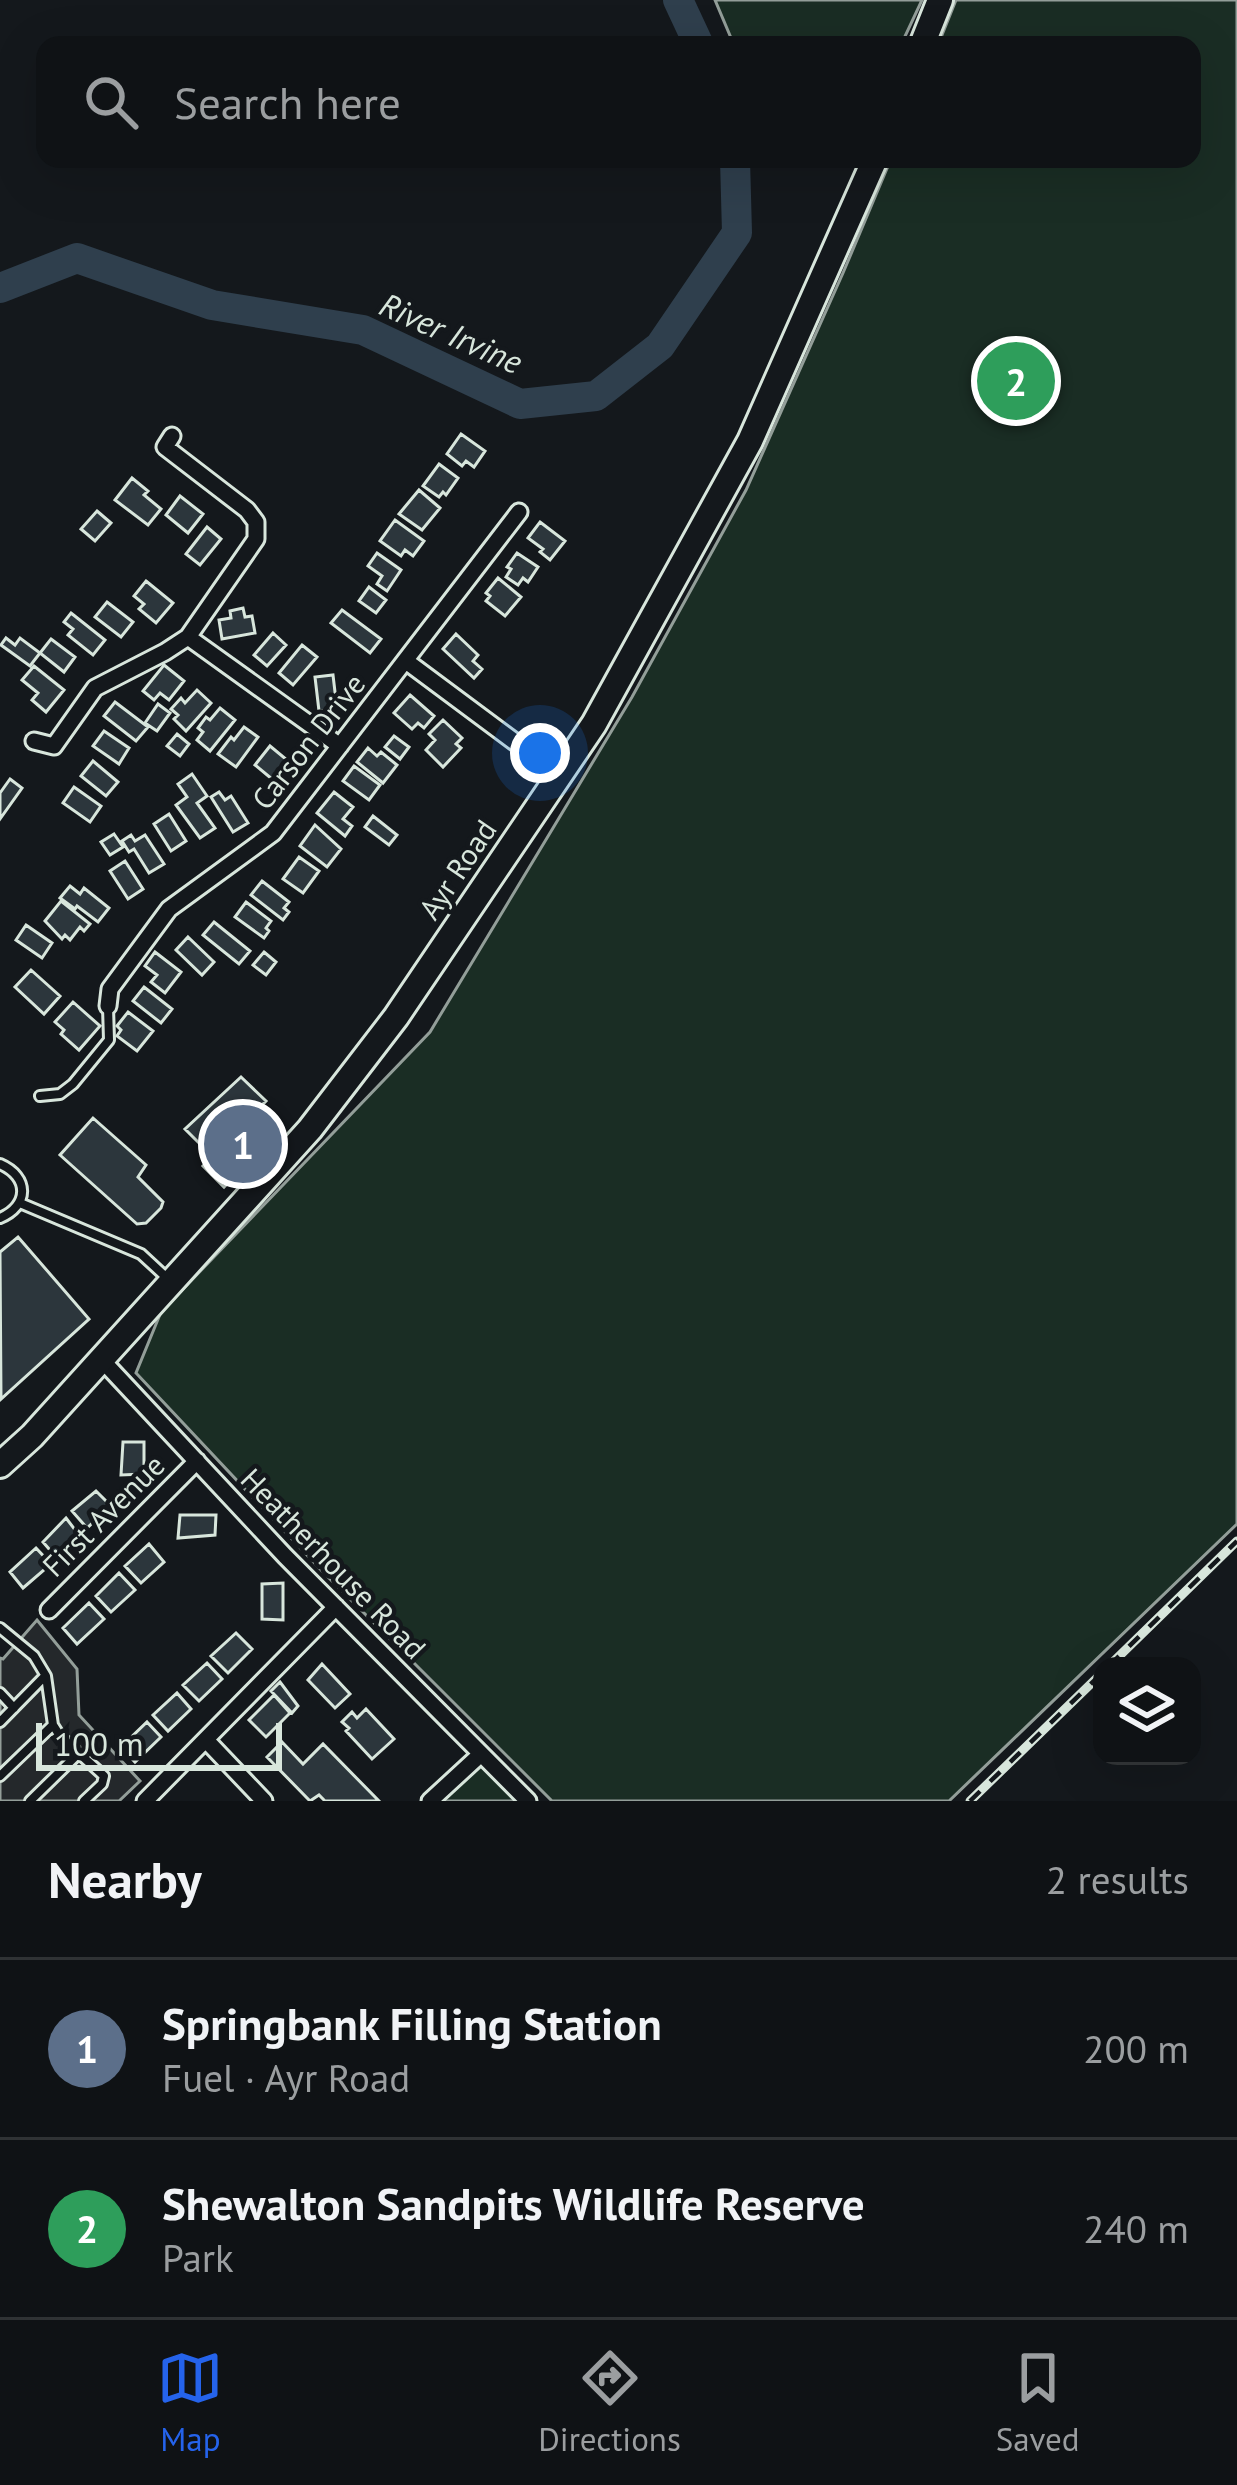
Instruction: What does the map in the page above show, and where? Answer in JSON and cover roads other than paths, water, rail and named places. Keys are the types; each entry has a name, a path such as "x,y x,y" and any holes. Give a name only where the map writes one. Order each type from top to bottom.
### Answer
{"main road":[{"path":"926,36 940,0"},
{"name":"Ayr Road","path":"0,1466 310,1129 396,1017 594,724 751,441 871,168"}],"street":[{"path":"34,741 54,746 95,688 188,637 256,538 256,522 247,510 165,447 172,436"},
{"name":"Carson Drive","path":"108,1006 110,989 169,909 273,832 519,512"},
{"path":"188,637 340,746"},
{"name":"Carson Drive","path":"406,661 558,774"},
{"name":"Heatherhouse Road","path":"102,1360 528,1801"},
{"name":"First Avenue","path":"49,1610 197,1461"},
{"path":"145,1801 336,1607"},
{"path":"207,1741 264,1801"},
{"path":"430,1801 481,1754"}],"lane":[{"path":"40,1096 60,1094 74,1084 109,1040 108,1006"},
{"path":"0,1164 18,1177 22,1194 14,1210 0,1218"},
{"path":"20,1203 141,1254 172,1283"},
{"path":"0,1628 34,1656 46,1676 53,1725 60,1736 104,1776 84,1801"},
{"path":"0,1722 46,1676"},
{"path":"0,1693 14,1708"},
{"path":"0,1776 53,1725"},
{"path":"31,1801 78,1754"}],"waterway":[{"name":"River Irvine","path":"678,0 695,36"},
{"name":"River Irvine","path":"0,288 77,258 212,305 363,330 520,404 596,396 660,346 737,233 735,168"}],"railway":[{"path":"1118,1657 1237,1541"},
{"path":"970,1801 1093,1682"}],"place":[{"name":"Shewalton Sandpits Wildlife Reserve","path":"1016,381"},
{"name":"Springbank Filling Station","path":"243,1144"}]}
